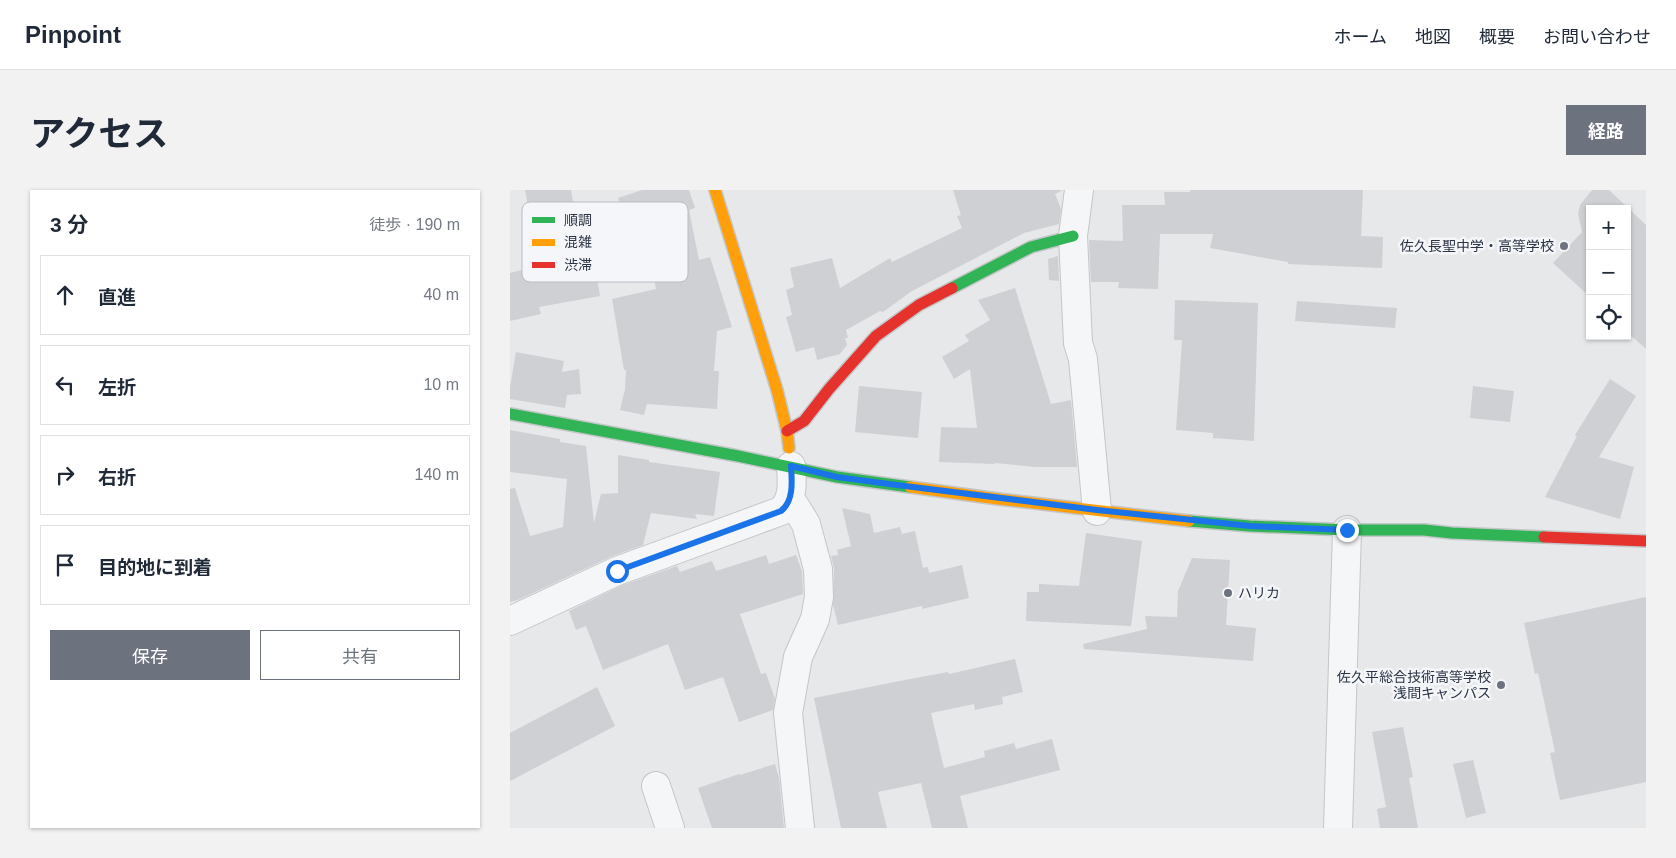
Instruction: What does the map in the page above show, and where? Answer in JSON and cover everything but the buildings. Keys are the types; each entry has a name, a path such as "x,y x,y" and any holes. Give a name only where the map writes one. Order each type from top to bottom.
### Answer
{"street":[{"path":"510,622 617,571 781,511 786,507 792,486 787,431 777,390 715,190"},
{"path":"1079,190 1074,236 1078,343 1083,359 1097,510"},
{"path":"787,431 804,421 829,389 876,336 919,305 1031,247 1074,236"},
{"path":"510,414 791,466 837,477 1097,510 1250,526 1347,530 1424,530 1452,533 1646,541"},
{"path":"789,500 806,524 818,569 819,598 815,619 798,657 788,713 800,828"},
{"path":"1338,828 1347,530"},
{"path":"656,786 670,828"}],"traffic: fast":[{"path":"952,288 1031,247 1073,236"},
{"path":"510,414 738,456 837,477 910,487"},
{"path":"1189,521 1250,526 1347,530 1424,530 1544,537"}],"traffic: slow":[{"path":"715,190 777,390 789,448"},
{"path":"910,487 1189,521"}],"traffic: jam":[{"path":"787,431 804,421 829,389 876,336 919,305 952,288"},
{"path":"1544,537 1646,541"}],"place":[{"name":"佐久長聖中学・高等学校","path":"1564,246"},
{"name":"ハリカ","path":"1228,593"},
{"name":"佐久平総合技術高等学校 浅間キャンパス","path":"1501,685"}],"route":[{"path":"617,571 781,511 786,507 789,500 792,486 791,466 837,477 1177,520 1250,526 1347,530"}]}
